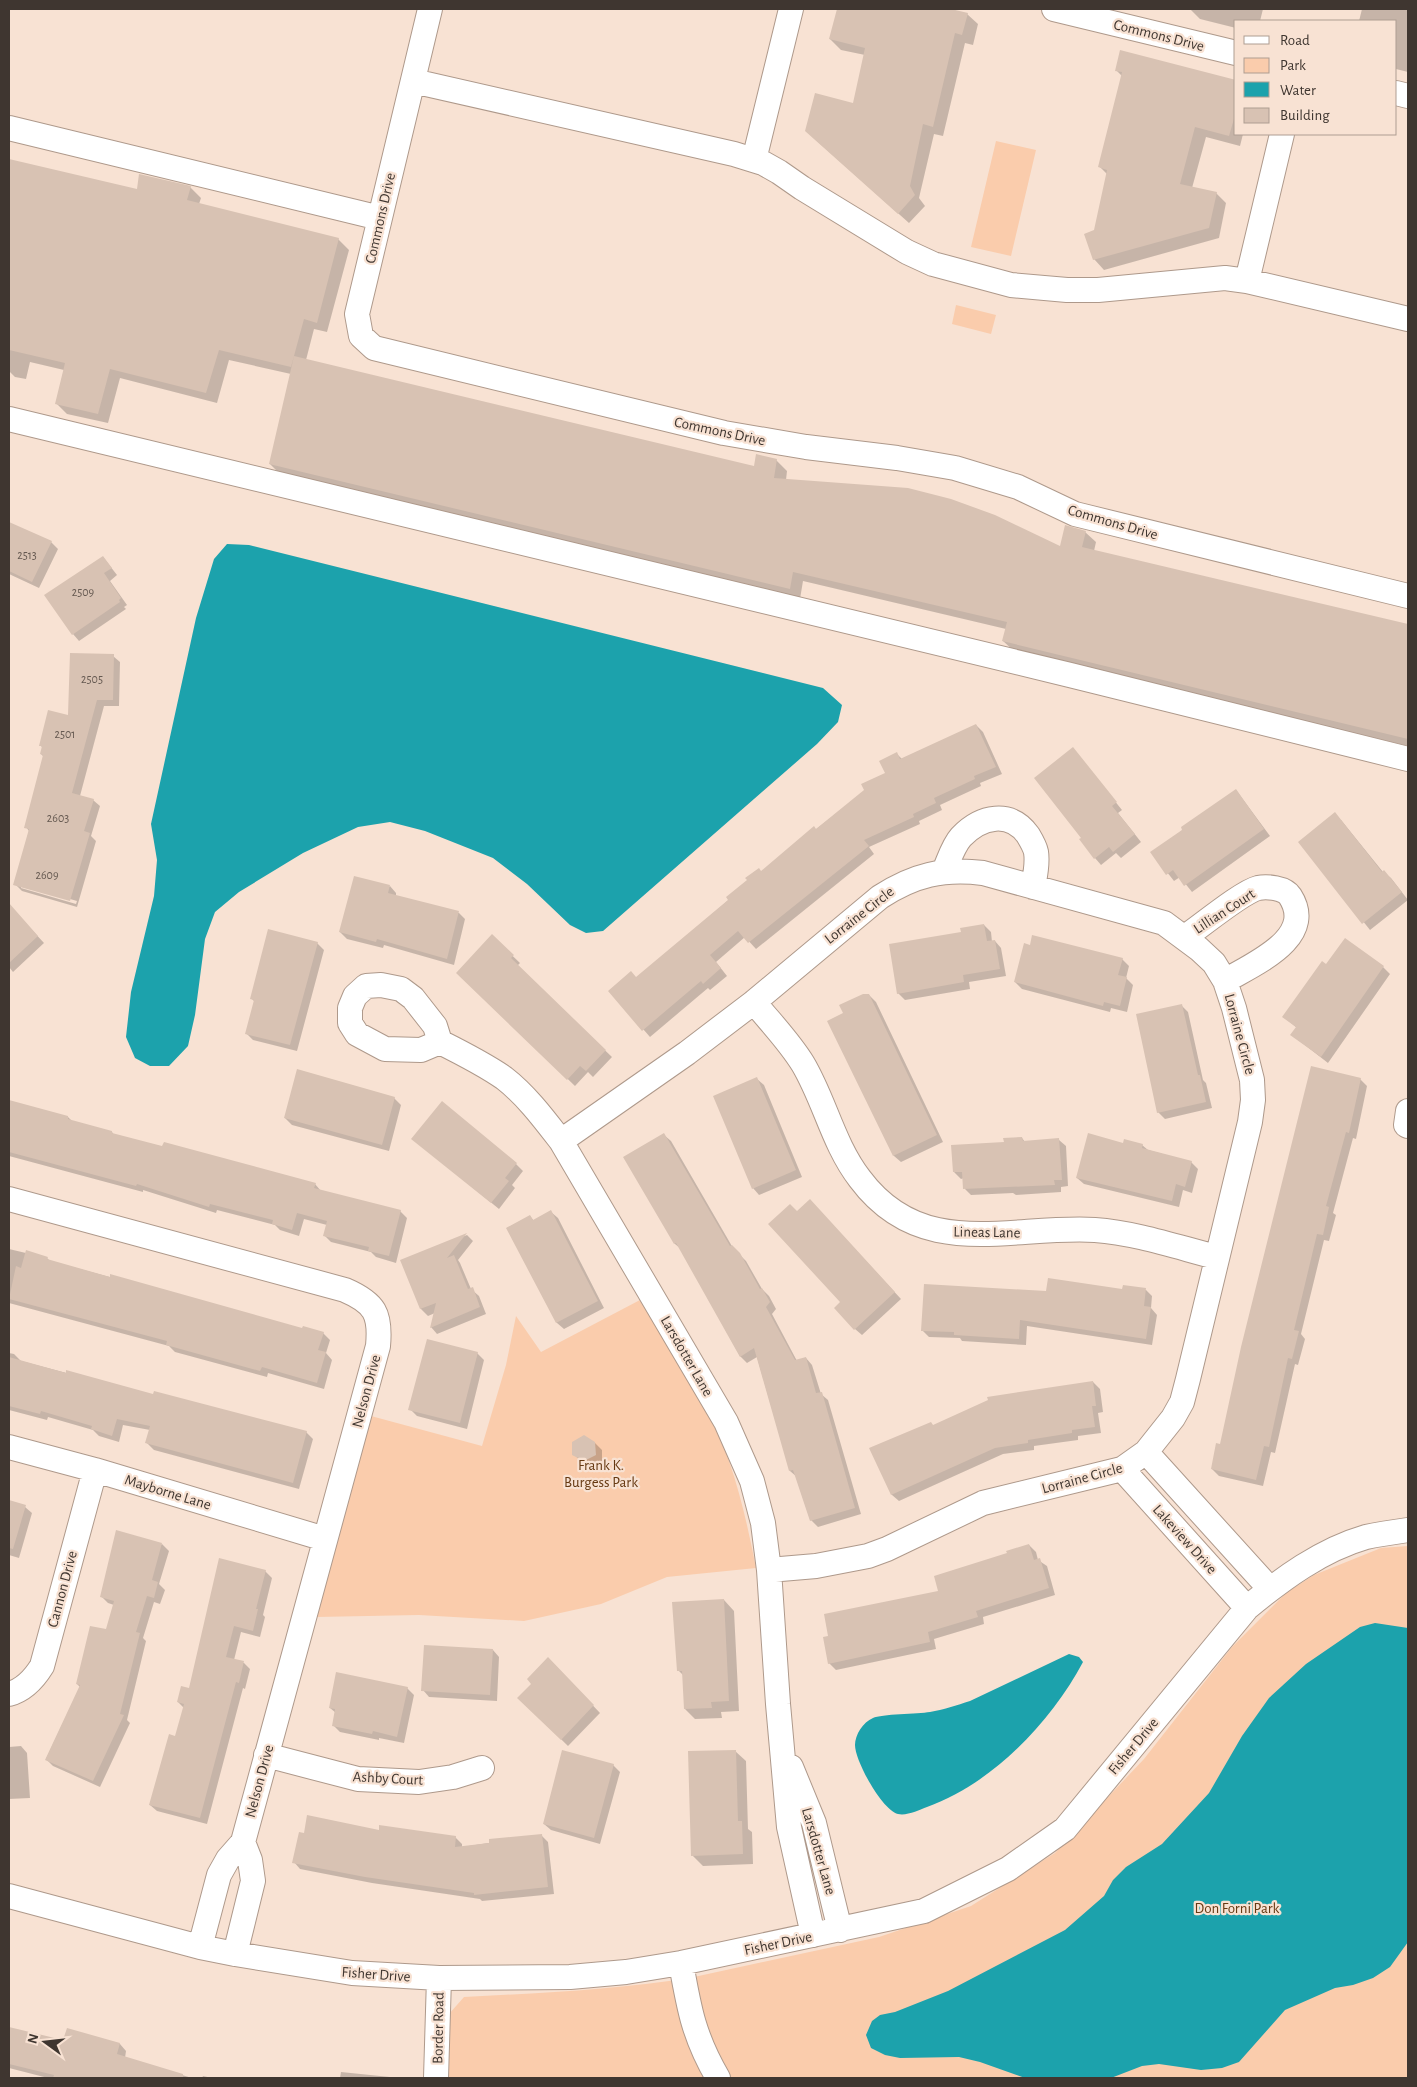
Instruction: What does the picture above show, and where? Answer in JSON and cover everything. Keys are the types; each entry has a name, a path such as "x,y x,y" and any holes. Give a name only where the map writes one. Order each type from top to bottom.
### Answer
{"street":[{"name":"Commons Drive","path":"430,9 357,314 361,336 374,348 724,433 955,468 1018,487 1075,514 1408,596"},
{"path":"754,160 791,9"},
{"name":"Commons Drive","path":"1054,9 1234,54"},
{"path":"413,81 754,160 779,172 905,251 933,264 1004,283 1098,290 1225,278 1247,281 1408,319"},
{"path":"9,128 380,218"},
{"path":"1247,281 1282,135"},
{"path":"9,420 1041,668 1408,759"},
{"path":"944,872 953,849 962,836 984,821 998,818 1012,820 1022,827 1036,850 1037,866 1033,887"},
{"name":"Lorraine Circle","path":"562,1140 687,1053 754,1002 880,897 900,884 944,872 960,870 983,873 1164,923 1185,937 1214,963 1225,981 1234,1008 1252,1080 1253,1100 1250,1122 1182,1402 1173,1418 1146,1452 1122,1469 983,1503 887,1549 868,1556 816,1566 770,1570"},
{"name":"Lillian Court","path":"1185,937 1258,888 1273,888 1288,893 1295,904 1296,919 1293,932 1285,944 1225,981"},
{"name":"Lineas Lane","path":"754,1002 803,1065 844,1157 860,1180 900,1216 924,1227 941,1231 981,1235 1068,1230 1118,1233 1216,1257"},
{"name":"Larsdotter Lane","path":"440,1042 477,1061 505,1079 532,1105 562,1140 726,1422 752,1481 763,1523 770,1570 778,1704 789,1828 814,1935"},
{"path":"1408,1111 1406,1125 1408,1126"},
{"name":"Nelson Drive","path":"9,1199 345,1290 362,1297 373,1308 378,1318 378,1346 243,1842 228,1859 219,1875 200,1947"},
{"name":"Mayborne Lane","path":"9,1447 95,1470 326,1539"},
{"name":"Lakeview Drive","path":"1146,1452 1270,1589"},
{"name":"Lakeview Drive","path":"1122,1469 1247,1608"},
{"name":"Cannon Drive","path":"9,1694 24,1687 34,1678 42,1666 95,1470"},
{"name":"Fisher Drive","path":"9,1896 200,1947 235,1954 352,1973 439,1978 570,1977 626,1972 682,1963 924,1911 1008,1869 1065,1829 1247,1608 1270,1589 1314,1560 1339,1548 1366,1537 1408,1530"},
{"name":"Larsdotter Lane","path":"782,1745 814,1822 840,1930"},
{"name":"Ashby Court","path":"266,1755 358,1779 420,1782 453,1777 482,1768"},
{"path":"235,1954 253,1881 250,1860 243,1842"},
{"path":"682,1963 692,2020 701,2045 718,2078"},
{"name":"Border Road","path":"436,2078 439,1978"}],"green space":[{"path":"996,141 1036,150 1011,256 971,247"},
{"path":"956,305 996,315 991,334 952,324"},
{"name":"Frank K. Burgess Park","path":"640,1300 700,1399 720,1440 737,1487 756,1568 667,1577 601,1604 524,1621 419,1615 316,1617 371,1416 482,1446 506,1365 516,1316 541,1352"},
{"name":"Don Forni Park","path":"1408,1546 1408,2078 446,2078 449,2014 464,1997 608,1988 694,1977 879,1937 971,1906 1055,1853 1144,1759 1232,1647 1286,1593 1314,1575 1381,1548"}],"water":[{"path":"227,544 249,545 823,688 842,705 838,722 817,744 603,931 586,933 570,925 527,884 493,858 425,831 390,822 358,827 303,853 239,892 215,912 205,939 195,1015 188,1046 169,1066 150,1066 135,1058 126,1037 131,992 154,896 157,860 151,824 196,618 214,559"},
{"path":"1375,1623 1408,1628 1408,1942 1390,1967 1373,1978 1353,1985 1335,1988 1285,2010 1239,2062 1222,2068 1201,2070 1159,2064 1142,2066 1111,2078 1025,2078 980,2062 959,2057 900,2058 885,2055 871,2048 866,2035 872,2021 880,2015 895,2012 948,1991 1065,1930 1104,1896 1113,1880 1126,1867 1162,1844 1209,1793 1242,1736 1269,1698 1306,1664 1360,1627"},
{"path":"1069,1654 1079,1657 1083,1662 1070,1685 1037,1728 996,1767 951,1797 909,1813 898,1814 892,1811 877,1795 864,1773 856,1752 856,1737 866,1722 877,1717 935,1711 970,1701"}],"building":[{"path":"837,9 951,9 968,13 962,35 955,33 933,127 923,124 910,186 915,195 898,214 805,131 815,93 853,103 865,48 829,39"},
{"path":"1120,50 1234,79 1234,119 1229,136 1195,127 1180,184 1217,192 1209,228 1093,260 1084,234 1094,230 1107,170 1098,167 1122,72 1115,71"},
{"path":"9,159 137,189 139,174 191,186 187,200 339,238 317,323 304,319 291,367 219,350 206,393 110,369 98,414 55,404 65,363 9,350"},
{"path":"294,356 754,466 756,454 777,459 774,478 908,488 951,499 995,515 1060,546 1065,525 1086,531 1082,547 1408,624 1408,739 1002,641 1007,622 793,572 790,589 269,464"},
{"path":"9,522 52,541 32,582 9,571"},
{"path":"103,556 112,568 104,573 121,598 120,602 72,635 44,595"},
{"path":"70,653 114,654 113,700 97,700 72,793 94,799 84,831 90,833 70,901 13,885 29,829 24,828 43,755 40,754 42,746 39,746 48,710 68,715"},
{"path":"976,724 996,767 974,776 975,779 934,798 936,803 913,814 914,817 864,840 869,846 748,943 738,931 710,955 721,968 703,984 701,981 642,1031 608,991 631,971 636,977 728,900 726,897 747,880 745,878 759,868 761,871 814,826 816,829 864,790 861,784 885,773 879,761 897,752 900,759"},
{"path":"1073,747 1117,802 1112,806 1135,834 1113,852 1109,847 1094,859 1079,839 1081,838 1034,778"},
{"path":"1236,789 1264,829 1184,886 1173,870 1166,875 1150,852 1182,830 1181,827"},
{"path":"1335,812 1382,872 1384,870 1402,892 1362,924 1298,842"},
{"path":"354,876 390,885 388,893 459,911 447,959 377,939 376,942 339,932"},
{"path":"9,903 38,936 9,963"},
{"path":"984,924 987,941 995,940 1000,969 963,975 964,982 897,994 889,944 961,932 960,928"},
{"path":"268,929 318,942 290,1045 245,1034 254,1000 250,999"},
{"path":"492,934 514,955 511,958 606,1050 586,1071 580,1066 567,1080 456,973"},
{"path":"1032,935 1123,958 1118,975 1127,977 1120,1006 1104,1002 1103,1006 1014,982 1024,943 1030,945"},
{"path":"1345,938 1384,966 1321,1057 1290,1035 1296,1027 1282,1017 1322,961 1326,964"},
{"path":"863,994 869,994 937,1135 893,1156 827,1021 843,1013 839,1005"},
{"path":"1182,1004 1206,1102 1157,1113 1136,1014"},
{"path":"1311,1066 1361,1078 1349,1133 1346,1132 1326,1206 1329,1207 1323,1235 1317,1234 1294,1330 1299,1331 1292,1359 1288,1358 1269,1447 1264,1446 1256,1480 1211,1469 1216,1443 1220,1444 1241,1347"},
{"path":"297,1069 395,1097 382,1145 284,1118"},
{"path":"757,1077 796,1170 752,1189 713,1096"},
{"path":"9,1100 68,1116 68,1119 112,1131 112,1133 162,1146 164,1142 316,1183 314,1188 401,1210 389,1256 368,1251 369,1247 323,1236 327,1221 297,1213 292,1230 272,1224 273,1220 210,1204 209,1207 137,1184 136,1186 9,1152"},
{"path":"442,1101 517,1163 505,1178 509,1181 491,1203 411,1139"},
{"path":"664,1133 730,1246 732,1245 740,1253 760,1289 762,1288 770,1302 766,1307 795,1360 806,1357 816,1393 822,1392 855,1508 810,1521 793,1470 789,1471 754,1348 740,1357 676,1243 674,1244 623,1157"},
{"path":"1088,1133 1123,1143 1124,1139 1143,1144 1142,1148 1192,1161 1185,1187 1176,1184 1172,1201 1076,1178"},
{"path":"1022,1137 1023,1141 1059,1138 1062,1180 1054,1180 1055,1185 963,1189 962,1172 953,1172 951,1145 1004,1142 1003,1138"},
{"path":"810,1199 895,1292 854,1330 834,1308 840,1302 768,1224 790,1204 797,1211"},
{"path":"551,1210 598,1301 556,1323 506,1228 530,1215 533,1220"},
{"path":"467,1233 447,1258 454,1255 468,1289 473,1287 480,1307 430,1328 436,1303 420,1309 400,1260"},
{"path":"26,1250 48,1257 47,1259 110,1277 110,1274 302,1328 303,1326 324,1332 318,1350 326,1352 317,1383 262,1367 260,1371 166,1345 167,1341 9,1299 16,1266 21,1268"},
{"path":"1048,1278 1122,1289 1123,1285 1146,1288 1144,1306 1151,1307 1146,1339 1020,1320 1019,1339 954,1335 954,1332 921,1331 924,1284 1046,1291"},
{"path":"427,1339 478,1352 460,1423 408,1410"},
{"path":"9,1357 66,1373 66,1370 153,1394 154,1391 307,1431 293,1483 145,1443 150,1426 117,1419 112,1436 91,1429 92,1426 41,1411 40,1414 9,1406"},
{"path":"1093,1381 1096,1406 1092,1406 1095,1427 1072,1430 1072,1433 1028,1440 1028,1443 995,1448 891,1495 869,1448 931,1422 933,1425 988,1400 987,1397"},
{"path":"584,1435 595,1442 596,1455 584,1461 572,1455 572,1442"},
{"path":"9,1500 26,1505 13,1549 9,1548"},
{"path":"116,1530 162,1543 152,1580 158,1582 154,1598 147,1596 136,1632 140,1633 120,1714 124,1715 93,1781 45,1760 80,1685 76,1684 90,1626 106,1629 114,1601 100,1597"},
{"path":"1029,1544 1034,1560 1040,1558 1049,1588 976,1611 978,1617 928,1632 930,1642 828,1664 823,1637 828,1636 824,1614 938,1591 934,1576 1007,1553 1006,1551"},
{"path":"219,1558 266,1570 256,1609 258,1609 253,1631 234,1626 226,1657 244,1661 239,1683 236,1682 200,1818 149,1805 169,1734 175,1736 184,1704 177,1702 181,1686 189,1688"},
{"path":"724,1599 729,1701 711,1702 712,1708 684,1709 682,1671 677,1671 672,1602"},
{"path":"424,1645 493,1649 490,1695 421,1691"},
{"path":"548,1657 594,1705 561,1740 517,1698 531,1684 527,1679"},
{"path":"336,1672 408,1687 397,1737 373,1731 372,1734 332,1726 335,1709 329,1708"},
{"path":"562,1750 614,1764 594,1838 543,1824"},
{"path":"736,1750 738,1821 742,1821 743,1854 691,1856 688,1751"},
{"path":"307,1815 379,1830 379,1825 456,1836 455,1847 489,1843 489,1839 542,1834 548,1887 474,1895 474,1893 365,1877 292,1863 299,1832 304,1833"},
{"path":"9,2027 63,2040 67,2028 120,2043 117,2054 183,2074 183,2078 53,2078 54,2075 9,2064"}]}
